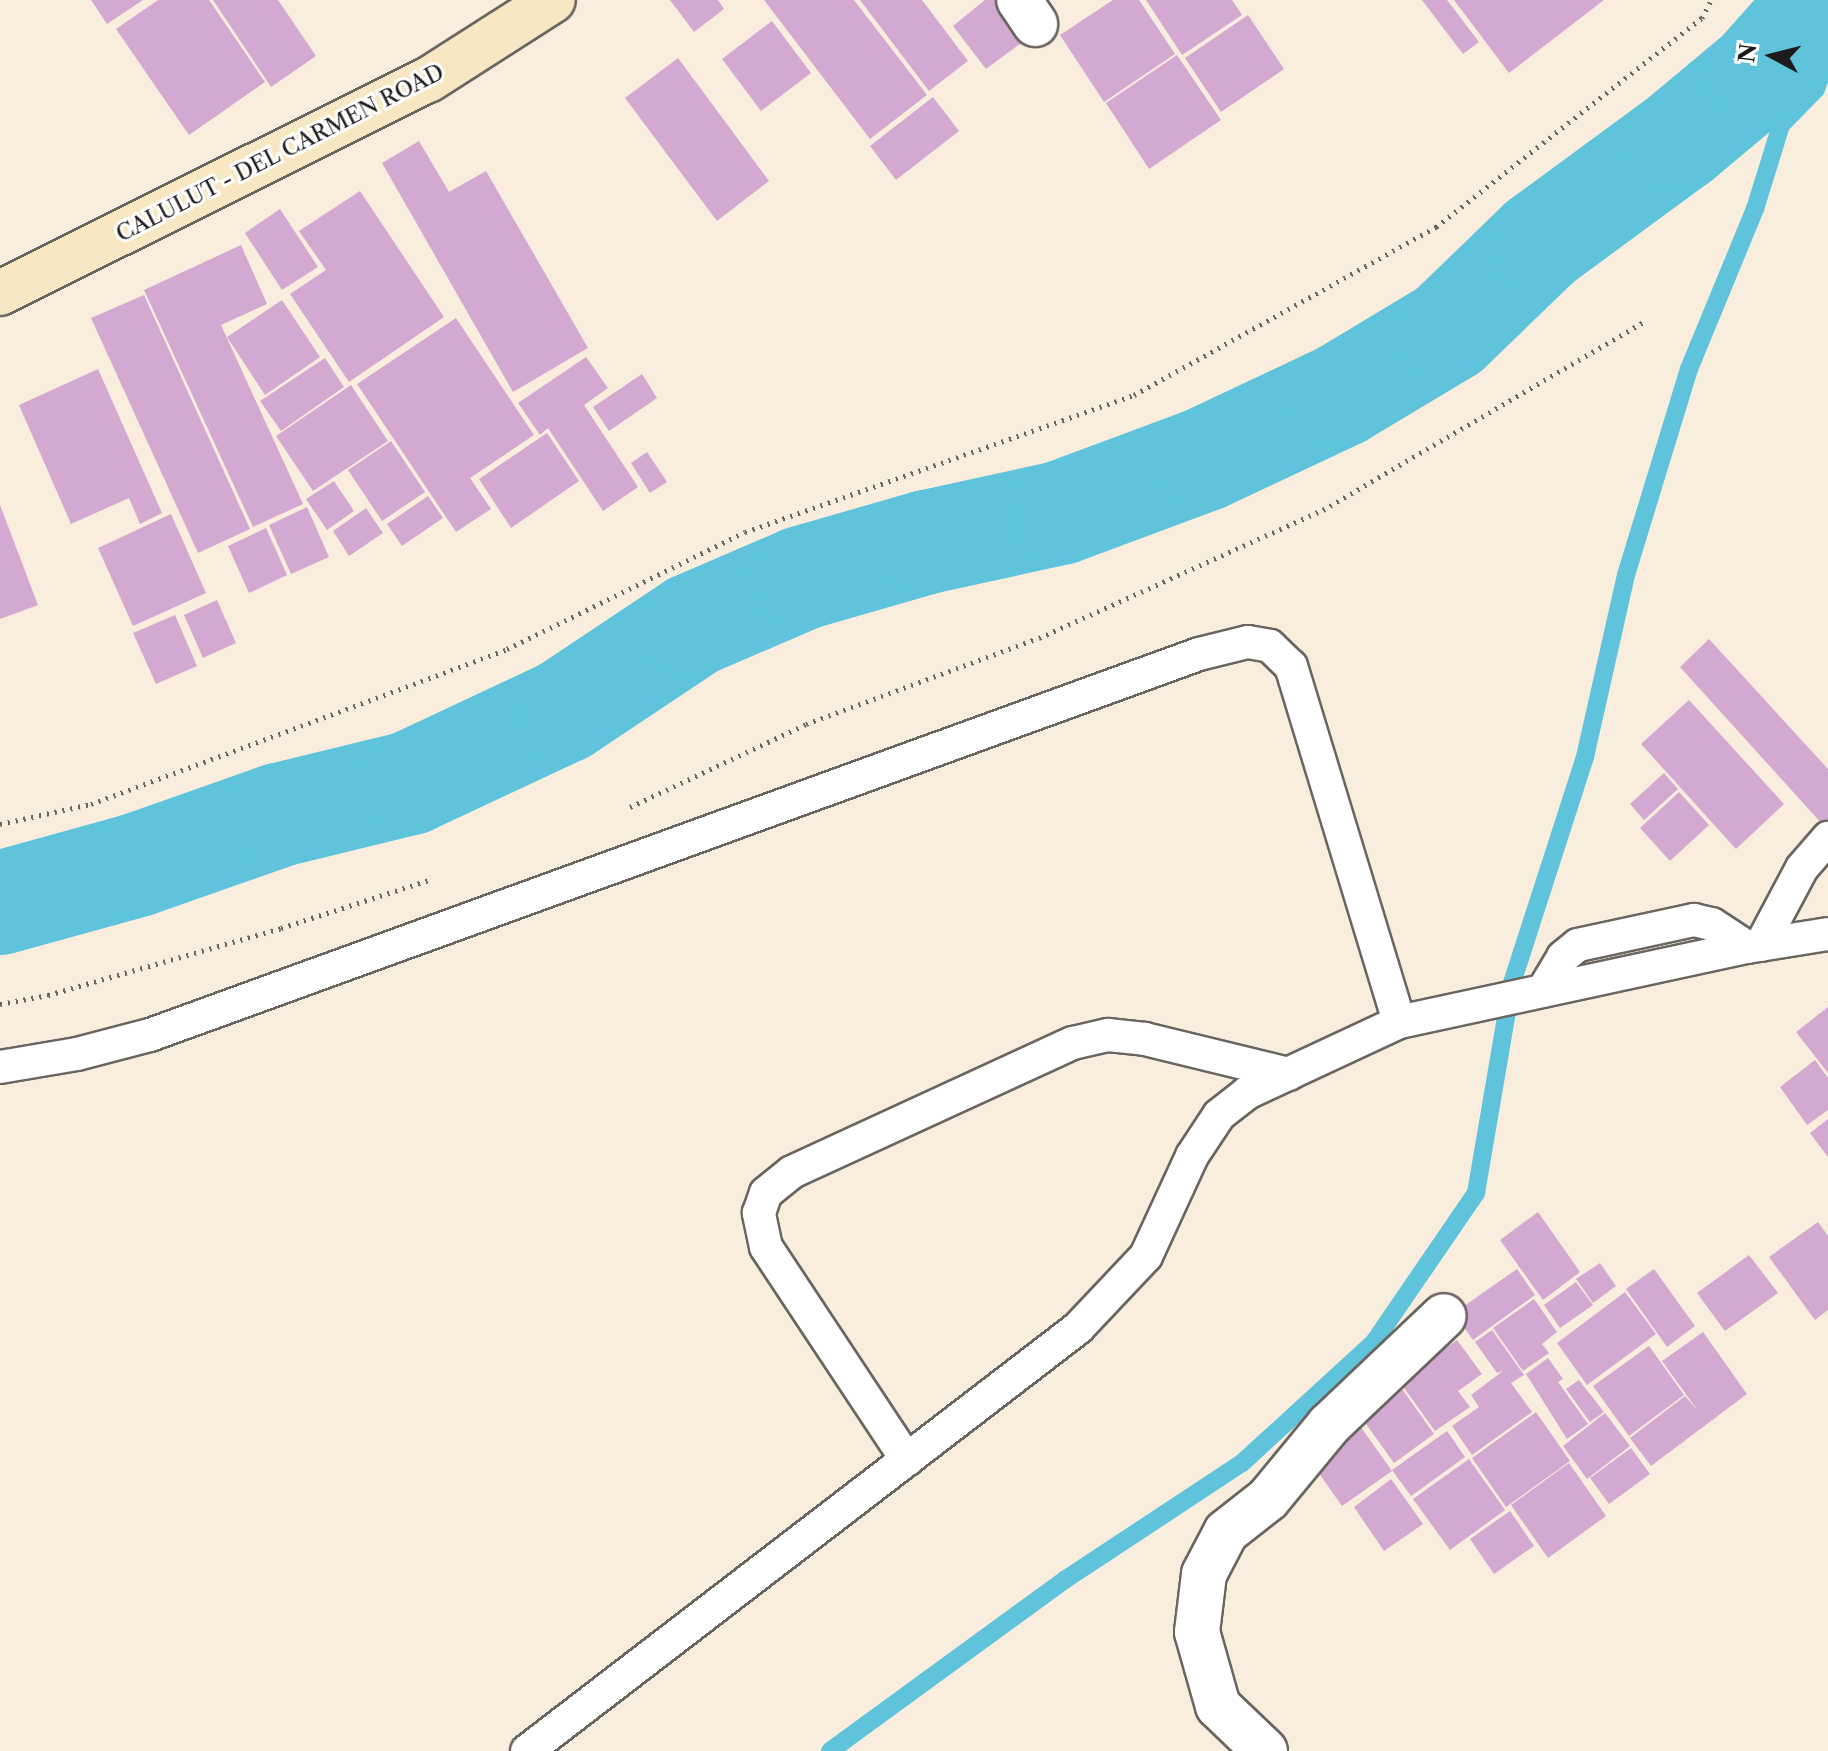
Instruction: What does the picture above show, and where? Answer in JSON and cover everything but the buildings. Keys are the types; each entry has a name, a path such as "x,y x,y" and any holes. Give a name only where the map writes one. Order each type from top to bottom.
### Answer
{"main road":[{"name":"CALULUT - DEL CARMEN ROAD","path":"0,293 428,80 553,0"}],"street":[{"path":"1265,1751 1218,1706 1197,1632 1204,1574 1226,1532 1268,1499 1329,1425 1444,1316"}],"lane":[{"path":"0,1067 77,1054 150,1035 1199,654 1248,642 1270,646 1291,666 1399,1022"},
{"path":"1754,946 1802,868 1828,838"},
{"path":"527,1751 1078,1328 1146,1256 1192,1156 1219,1115 1247,1093 1399,1022 1542,989 1828,934"},
{"path":"907,1460 766,1247 759,1213 766,1193 792,1172 1073,1043 1108,1035 1145,1039 1289,1074"}],"path":[{"path":"0,824 91,804 477,660 745,532 1134,395 1436,227 1702,18 1711,0"},
{"path":"626,809 806,724 1039,638 1323,510 1645,321"},
{"path":"0,1004 48,995 266,933 433,878"}],"waterway":[{"path":"0,903 137,865 279,815 410,783 564,711 693,625 802,578 927,542 1060,513 1205,459 1341,395 1449,330 1540,242 1679,140 1758,74 1824,0"},
{"path":"830,1751 1066,1579 1242,1463 1374,1342 1476,1193 1512,983 1585,757 1626,575 1689,369 1755,209 1781,125 1816,89 1828,56"}]}
